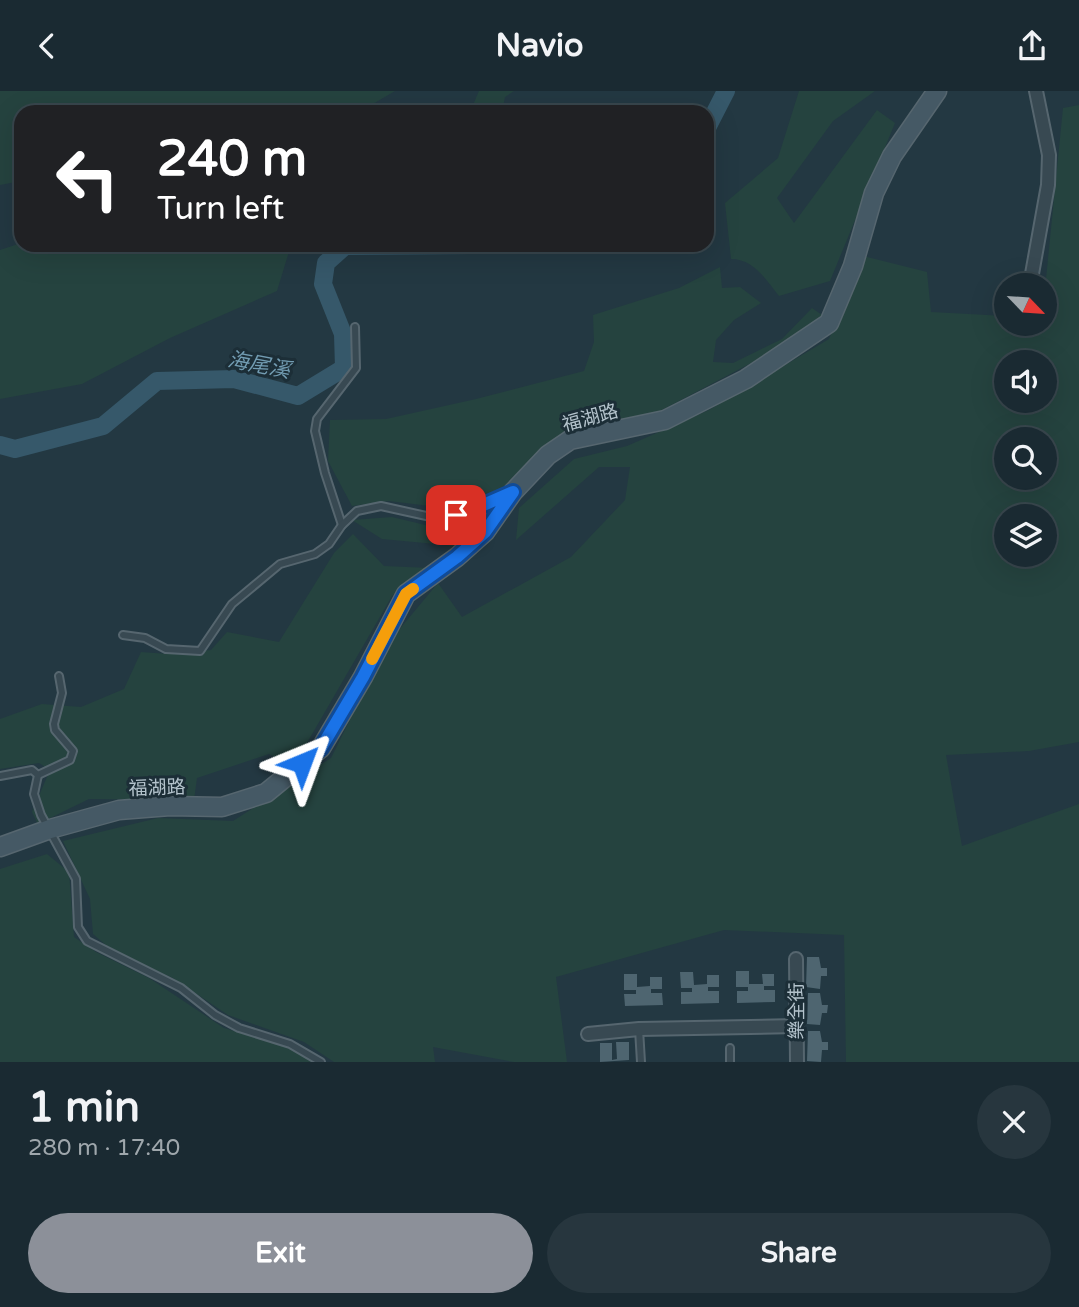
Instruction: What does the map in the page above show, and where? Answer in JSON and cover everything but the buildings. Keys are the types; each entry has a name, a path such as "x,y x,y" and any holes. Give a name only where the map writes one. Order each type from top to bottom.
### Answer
{"street":[{"name":"福湖路","path":"0,847 50,829 119,810 170,806 222,807 265,793 321,748 363,677 406,594 457,557 485,532 513,492 548,455 570,440 665,420 746,379 829,323 853,266 874,193 892,156 937,91"},
{"path":"1032,273 1049,165 1036,91"},
{"name":"樂全街","path":"796,959 797,1062"},
{"path":"587,1034 639,1029 797,1025"}],"lane":[{"path":"342,525 324,473 315,432 317,419 356,368 355,327"},
{"path":"123,635 145,638 166,649 200,651 232,604 280,563 315,554 329,544 342,525 357,511 382,506 412,515 440,519 472,510 513,492"},
{"path":"38,775 70,759 73,751 55,730 62,693 59,676"},
{"path":"0,776 32,770 38,775"},
{"path":"38,775 34,794 41,815 76,879 78,927 87,941 180,988 215,1015 239,1028 290,1044 321,1062"},
{"path":"639,1029 641,1062"},
{"path":"730,1048 730,1062"}],"green space":[{"path":"0,91 395,91 371,105 14,105 14,182 0,185"},
{"path":"479,91 514,91 505,97 503,105 473,105"},
{"path":"799,91 875,91 833,121 777,198 794,223 877,110 895,123 830,281 779,296 753,266 731,259 725,203 778,158"},
{"path":"1079,105 1079,742 1029,751 946,755 962,846 1079,804 1079,1062 846,1062 844,935 724,930 556,977 567,1062 514,1062 433,1047 435,1062 334,1062 304,1042 228,1015 173,978 115,953 93,934 90,899 63,841 158,818 233,821 331,758 388,643 438,583 462,617 571,557 625,500 630,467 599,467 516,540 519,508 574,459 627,446 709,410 829,339 863,256 927,272 931,312 994,315 994,336 1057,336 1057,273 1047,273 1063,108"},
{"path":"14,245 14,252 289,252 277,291 170,338 82,384 0,399 0,250"},
{"path":"720,267 722,288 740,287 761,303 734,320 716,340 713,362 733,363 782,339 812,308 822,315 789,343 658,412 571,433 524,466 486,504 438,507 389,501 352,506 328,461 330,420 386,419 584,371 594,342 593,315 679,288"},
{"path":"494,505 486,518 457,546 382,539 352,520 392,517 442,529 465,525"},
{"path":"353,534 384,566 430,568 392,596 300,755 289,764 269,754 197,778 194,800 89,799 38,824 32,812 50,770 39,763 0,769 0,719 42,704 81,707 124,689 141,652 168,654 211,650 227,632 279,642 334,553"},
{"path":"47,854 69,872 74,937 96,952 149,978 224,1028 284,1046 313,1062 0,1062 0,869"}],"waterway":[{"name":"海尾溪","path":"714,114 726,91"},
{"name":"海尾溪","path":"0,445 15,449 103,426 157,381 234,379 298,396 344,368 343,334 323,284 326,263 338,252"}],"slow traffic":[{"path":"372,659 406,594 413,589"}],"route":[{"path":"302,763 321,748 363,677 406,594 457,557 485,532 495,514 513,492 456,515"}]}
